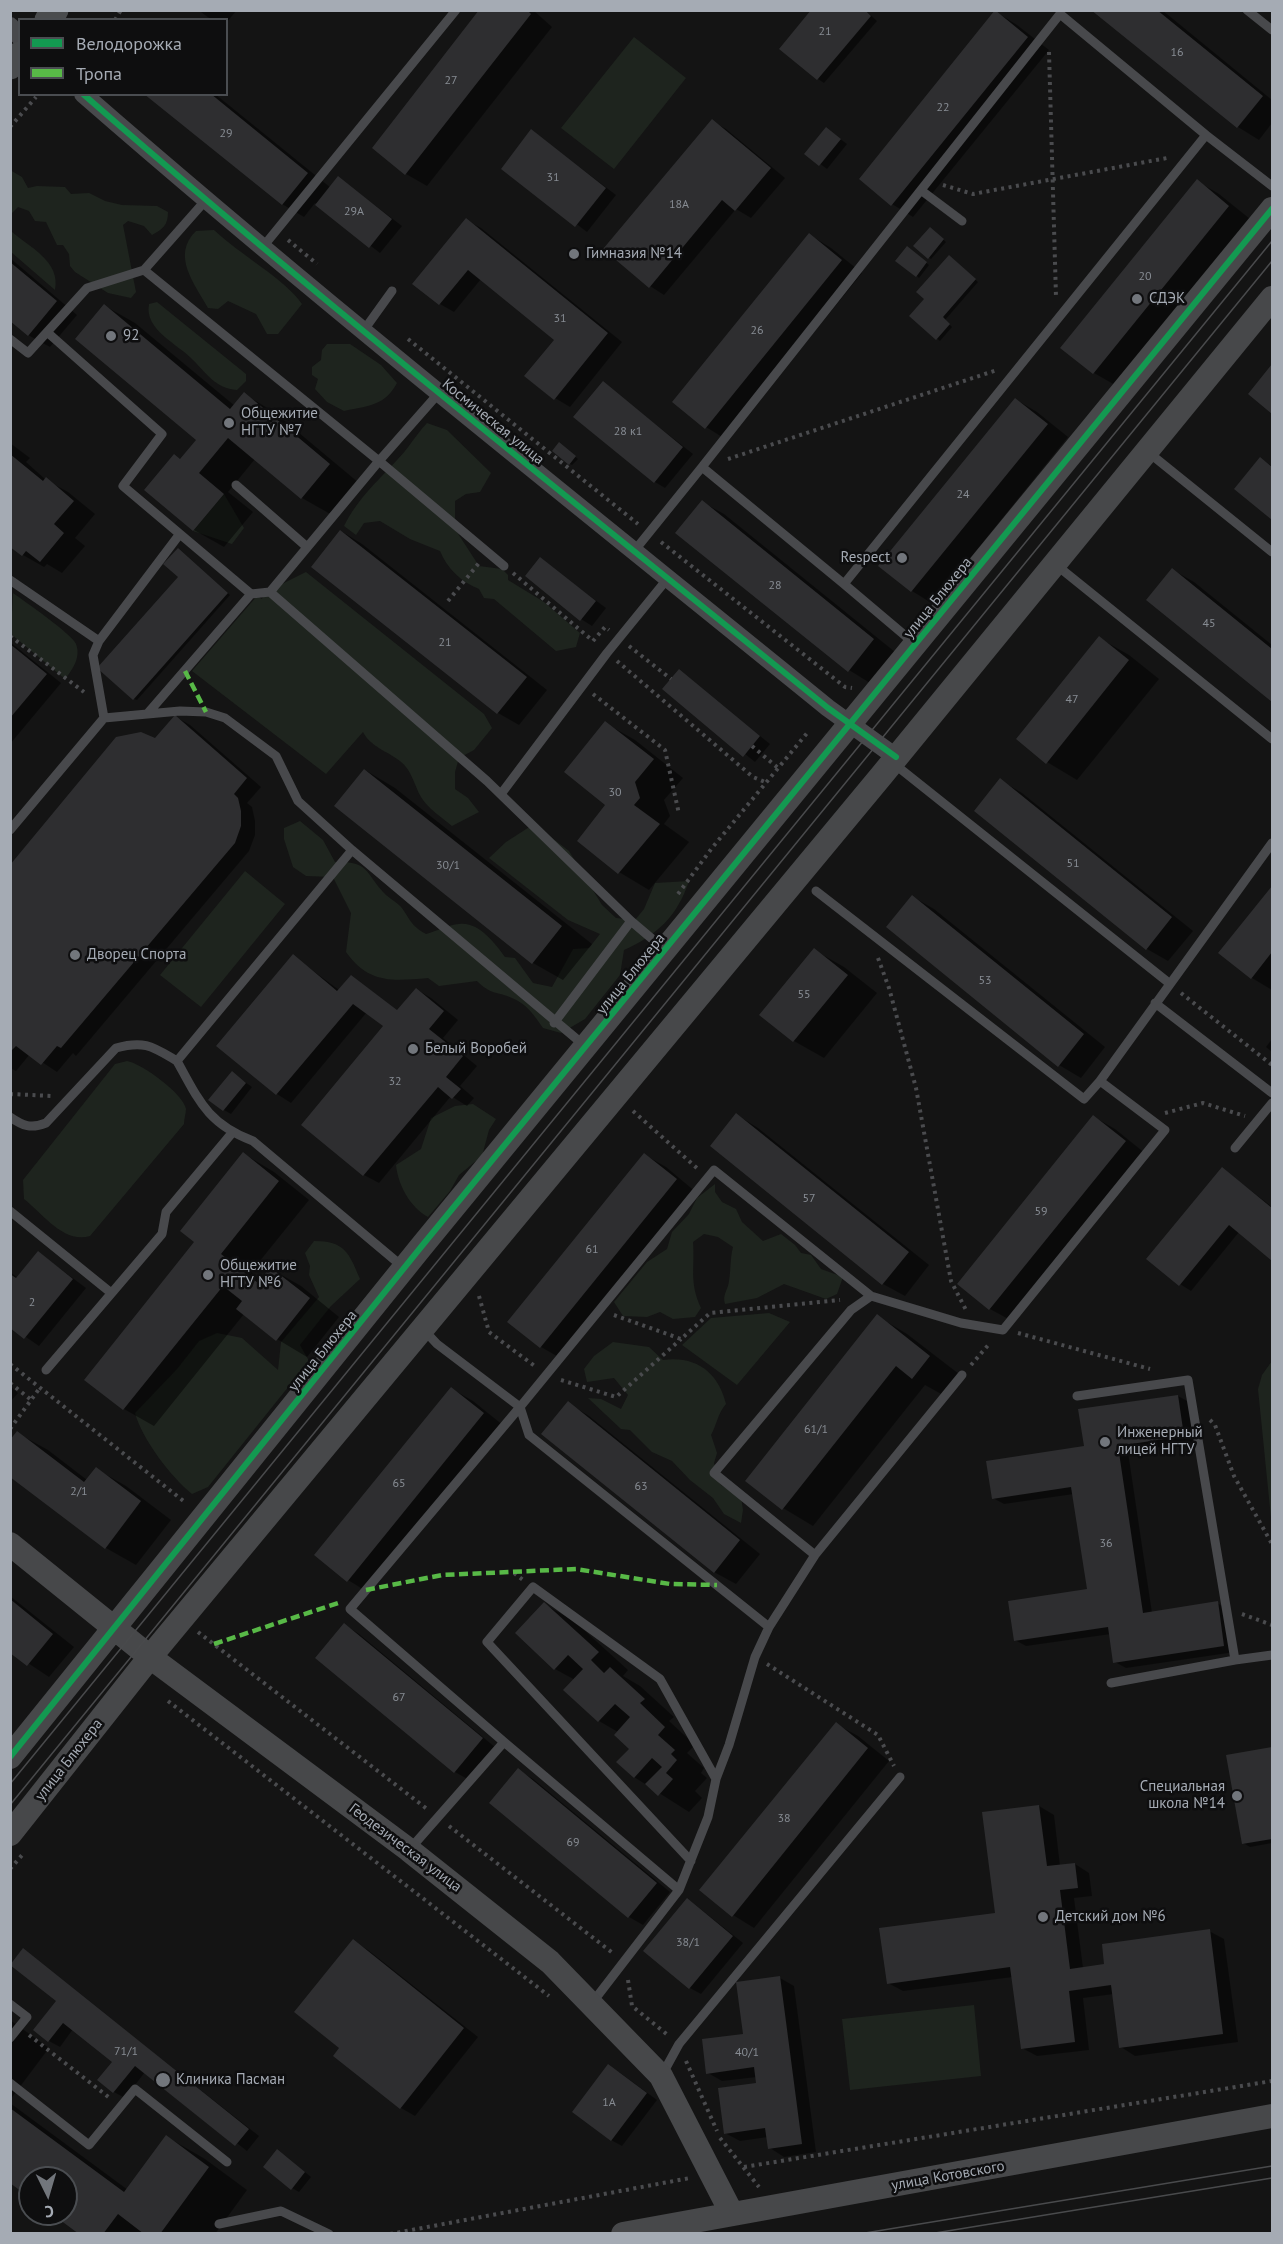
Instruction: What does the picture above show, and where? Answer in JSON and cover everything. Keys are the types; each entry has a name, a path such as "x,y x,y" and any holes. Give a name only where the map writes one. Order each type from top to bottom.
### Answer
{"street":[{"name":"Космическая улица","path":"85,96 206,201 438,394 894,760"},
{"name":"улица Блюхера","path":"10,1757 849,724 1272,209"},
{"name":"улица Блюхера","path":"10,1834 150,1657 894,760 1272,298"},
{"name":"Геодезическая улица","path":"10,1544 150,1657 410,1850 550,1962 662,2076 732,2214"},
{"name":"улица Котовского","path":"623,2234 1272,2116"}],"lane":[{"path":"262,248 456,10"},
{"path":"1247,10 1272,30"},
{"path":"635,550 930,181 1060,14 1206,135 1272,186"},
{"path":"844,584 1206,135"},
{"path":"922,191 962,221"},
{"path":"10,339 28,353 87,288 144,270 206,201"},
{"path":"144,270 504,566"},
{"path":"363,330 392,291"},
{"path":"47,332 162,434 123,486 251,594"},
{"path":"148,713 251,594 270,592 438,394"},
{"path":"1147,452 1272,552"},
{"path":"702,467 916,644"},
{"path":"236,485 308,547"},
{"path":"104,718 93,655 99,641 179,535"},
{"path":"1055,564 1272,740"},
{"path":"501,794 607,653 668,578"},
{"path":"10,580 99,641"},
{"path":"270,592 501,794 631,921 666,950"},
{"path":"10,830 104,718 148,713 206,712 225,718 276,756 298,801 554,1023 586,1047"},
{"path":"894,760 1169,983"},
{"path":"816,891 1084,1100 1272,843"},
{"path":"177,1061 352,850"},
{"path":"554,1023 631,921"},
{"path":"1155,1003 1272,1093"},
{"path":"10,1117 22,1125 35,1127 46,1124 116,1048 132,1044 150,1045 177,1061 203,1109 232,1133 253,1141 405,1269"},
{"path":"678,1890 350,1609 520,1407 714,1170 871,1296 974,1325 1002,1330 1165,1130 1100,1081"},
{"path":"1235,1148 1272,1103"},
{"path":"46,1370 110,1292 162,1234 166,1212 232,1133"},
{"path":"10,1211 110,1292"},
{"path":"815,1555 714,1473 851,1310 871,1296"},
{"path":"423,1329 437,1344 520,1407 528,1434 768,1627"},
{"path":"592,2003 678,1890 708,1817 716,1779 729,1745 755,1657 768,1627 815,1555 962,1375"},
{"path":"1077,1396 1188,1380 1235,1660"},
{"path":"691,1861 487,1642 533,1587 660,1678 716,1779"},
{"path":"1112,1683 1272,1655"},
{"path":"410,1850 504,1742"},
{"path":"662,2076 679,2044 900,1777"},
{"path":"10,2004 27,2018 10,2038"},
{"path":"10,2083 89,2145 135,2089 227,2162"},
{"path":"219,2224 281,2211 329,2234"}],"path":[{"path":"1048,31 1057,321"},
{"path":"10,128 36,97"},
{"path":"930,181 973,194 1191,154"},
{"path":"277,231 322,268"},
{"path":"375,313 845,687 856,689"},
{"path":"702,467 1024,362"},
{"path":"448,601 487,553"},
{"path":"504,566 753,777 765,782"},
{"path":"593,641 605,627 670,679"},
{"path":"10,636 101,705"},
{"path":"583,686 665,750 679,814"},
{"path":"752,747 778,768"},
{"path":"868,932 889,987 916,1088 951,1281 974,1325"},
{"path":"1169,983 1272,1065"},
{"path":"10,1094 70,1096"},
{"path":"1150,1117 1203,1103 1259,1120"},
{"path":"633,1111 707,1178"},
{"path":"603,1306 619,1319 681,1339 710,1313 871,1296"},
{"path":"962,1375 1002,1330 1188,1380"},
{"path":"10,1364 187,1503"},
{"path":"10,1383 30,1399"},
{"path":"10,1429 39,1389"},
{"path":"1192,1402 1215,1425 1234,1476 1272,1544"},
{"path":"1226,1607 1272,1625"},
{"path":"200,1633 624,1962 632,2006 679,2044 721,2139 759,2187"},
{"path":"755,1657 878,1735 900,1777"},
{"path":"135,1677 553,1999"},
{"path":"44,2046 121,2106"},
{"path":"744,2167 1272,2081"},
{"path":"390,2234 696,2176"}],"shaded area":[{"path":"634,37 686,78 614,169 561,128"},
{"path":"10,170 22,177 28,188 65,187 71,194 89,193 105,201 122,205 157,206 168,212 164,226 152,235 144,226 128,221 123,225 136,292 131,298 108,293 75,272 70,266 69,254 63,245 57,245 46,222 35,221 29,211 18,207 11,214"},
{"path":"214,230 285,286 302,304 278,334 267,334 256,314 228,301 218,309 208,308 187,269 185,250 196,231"},
{"path":"11,231 48,263 56,280 55,290 11,252"},
{"path":"157,302 246,374 246,381 237,390 229,389 212,380 187,354 157,329 149,313 149,304"},
{"path":"327,344 350,344 381,365 397,383 392,391 375,404 344,411 327,402 315,389 318,379 312,375 312,367 321,360 322,350"},
{"path":"427,423 447,430 491,473 480,492 466,494 455,501 455,529 479,566 502,569 508,575 508,580 544,602 580,633 576,647 556,651 494,599 484,598 479,589 451,569 440,551 410,539 380,521 364,523 356,535 344,526 362,498 401,456"},
{"path":"224,494 244,528 232,544 193,531"},
{"path":"306,572 484,714 492,728 474,750 459,758 455,772 455,789 468,798 479,812 452,826 424,801 404,765 375,745 363,732 326,774 192,671 257,596 262,599 264,593"},
{"path":"13,593 73,639 78,654 65,679 11,634"},
{"path":"300,821 323,840 335,862 355,864 366,870 379,888 400,906 413,924 426,934 459,924 473,926 485,934 505,957 515,958 533,983 552,987 573,949 589,948 600,934 568,920 489,858 506,842 534,824 569,851 602,905 616,918 635,920 644,909 655,883 689,881 672,915 656,931 624,950 620,975 585,1019 561,1033 543,1028 522,1003 490,991 477,981 439,986 428,978 392,980 363,970 346,952 351,913 333,877 306,876 293,867 284,839 284,828"},
{"path":"245,871 285,904 201,1007 160,975"},
{"path":"127,1061 151,1073 178,1095 186,1109 184,1124 90,1236 71,1236 54,1226 24,1199 23,1180 115,1064"},
{"path":"473,1104 496,1119 489,1130 482,1156 459,1175 450,1191 428,1217 406,1195 399,1180 396,1165 421,1149 431,1118 455,1106"},
{"path":"715,1184 715,1192 722,1202 736,1209 742,1222 763,1241 781,1234 801,1253 811,1255 821,1269 843,1277 837,1294 826,1299 784,1284 757,1298 725,1304 724,1298 729,1281 733,1247 718,1237 704,1234 693,1242 694,1283 701,1308 695,1317 673,1319 660,1312 647,1317 623,1316 614,1302 647,1262 667,1249 672,1232 689,1214 697,1198"},
{"path":"314,1241 333,1243 344,1250 353,1262 360,1279 331,1306 300,1345 309,1361 208,1487 192,1494 158,1457 135,1413 177,1369 199,1341 217,1333 242,1338 278,1370 281,1342 319,1297 309,1275 310,1266 305,1253"},
{"path":"769,1313 790,1322 737,1385 682,1345 711,1318"},
{"path":"613,1342 649,1347 663,1360 686,1360 704,1368 718,1383 726,1404 711,1435 717,1453 714,1463 721,1485 741,1497 743,1510 741,1523 724,1514 713,1498 690,1480 672,1461 652,1452 630,1430 621,1429 588,1398 601,1399 621,1409 628,1395 614,1378 587,1382 584,1369 594,1356"},
{"path":"1272,1361 1272,1528 1258,1389 1262,1375"},
{"path":"974,2005 981,2076 850,2090 842,2019"}],"building":[{"path":"479,10 527,10 531,14 405,175 372,148"},
{"path":"811,10 865,10 871,16 817,80 779,49"},
{"path":"995,10 1028,37 891,206 859,179"},
{"path":"1091,10 1157,10 1263,96 1237,128"},
{"path":"146,96 213,96 308,173 282,205"},
{"path":"712,119 771,168 735,211 722,200 649,288 603,249"},
{"path":"826,127 841,139 819,166 804,154"},
{"path":"531,129 606,188 575,227 501,169"},
{"path":"338,176 392,219 369,248 315,205"},
{"path":"1197,179 1229,206 1093,374 1060,348"},
{"path":"466,218 608,333 554,400 524,376 554,340 468,270 439,305 412,284"},
{"path":"930,227 944,239 928,259 913,246"},
{"path":"809,233 842,260 705,429 672,402"},
{"path":"907,246 927,262 916,277 895,261"},
{"path":"949,255 976,279 943,317 950,324 936,340 909,316 924,299 916,292"},
{"path":"10,262 57,301 28,336 10,321"},
{"name":"Общежитие НГТУ №7","path":"104,304 230,409 244,392 330,464 301,499 228,438 199,473 224,494 193,531 144,490 174,454 180,459 196,440 75,339"},
{"path":"1272,364 1272,414 1248,394"},
{"path":"603,381 683,447 654,483 573,417"},
{"path":"1015,398 1048,424 911,592 878,566"},
{"path":"559,442 576,456 569,465 552,451"},
{"path":"10,454 43,481 46,477 74,501 54,524 64,533 40,562 26,551 22,556 10,547"},
{"path":"1260,457 1272,467 1272,520 1234,489"},
{"path":"702,500 874,639 848,672 675,533"},
{"path":"340,530 527,677 497,714 311,567"},
{"path":"178,548 228,593 133,700 97,668 178,577 163,564"},
{"path":"540,557 596,601 580,621 525,576"},
{"path":"1172,568 1272,649 1272,702 1146,600"},
{"path":"1099,636 1129,660 1046,764 1016,739"},
{"path":"10,644 47,674 10,718"},
{"path":"679,669 760,736 743,757 662,689"},
{"name":"Дворец Спорта","path":"175,715 247,778 234,794 238,798 241,811 241,826 235,843 61,1048 57,1046 41,1065 16,1046 10,1052 10,865 116,737 141,732 155,738"},
{"path":"605,721 654,759 635,782 640,798 634,805 660,824 618,874 577,841 605,805 564,772"},
{"path":"364,769 562,926 532,964 334,806"},
{"path":"1000,778 1172,917 1146,950 974,811"},
{"path":"1272,886 1272,952 1251,979 1218,953"},
{"path":"912,895 1084,1034 1058,1067 886,927"},
{"path":"814,948 848,975 793,1042 759,1015"},
{"path":"293,954 337,991 351,975 397,1010 416,988 444,1011 429,1029 463,1056 446,1077 461,1089 452,1099 438,1087 363,1176 301,1125 383,1026 353,1004 276,1095 216,1046"},
{"path":"232,1071 246,1083 223,1111 208,1100"},
{"path":"736,1113 909,1252 882,1285 710,1146"},
{"path":"1093,1115 1126,1141 989,1310 957,1284"},
{"name":"Общежитие НГТУ №6","path":"243,1152 279,1181 221,1254 258,1283 270,1267 310,1298 276,1341 236,1309 242,1301 223,1286 123,1410 84,1380 194,1242 180,1231"},
{"path":"644,1153 677,1179 540,1348 507,1322"},
{"path":"1222,1167 1272,1208 1272,1261 1229,1225 1179,1286 1146,1259"},
{"path":"38,1251 73,1279 24,1339 10,1328 10,1274 16,1278"},
{"path":"877,1314 930,1356 912,1379 896,1366 782,1510 745,1481"},
{"path":"451,1387 484,1413 347,1582 314,1555"},
{"name":"Инженерный лицей НГТУ","path":"1178,1395 1184,1436 1118,1446 1143,1613 1218,1601 1224,1646 1113,1663 1108,1627 1014,1641 1008,1601 1087,1589 1071,1487 992,1499 986,1461 1084,1446 1078,1409"},
{"path":"568,1401 740,1540 714,1573 541,1434"},
{"path":"17,1431 84,1482 96,1467 141,1501 105,1549 10,1477 10,1440"},
{"path":"10,1599 53,1634 27,1666 10,1653"},
{"path":"544,1602 599,1652 591,1660 604,1673 610,1667 645,1699 640,1703 665,1727 658,1735 675,1750 671,1754 677,1760 666,1773 673,1779 658,1796 645,1784 662,1767 652,1758 634,1778 616,1762 629,1749 614,1735 630,1717 615,1704 598,1722 563,1690 583,1669 568,1655 554,1670 515,1633"},
{"path":"344,1623 483,1738 454,1773 315,1658"},
{"path":"836,1722 868,1748 732,1917 699,1890"},
{"path":"1272,1747 1272,1839 1242,1844 1226,1755"},
{"path":"518,1768 657,1883 628,1918 489,1803"},
{"path":"1039,1805 1047,1866 1075,1863 1078,1888 1060,1890 1070,1969 1104,1964 1102,1944 1210,1929 1223,2034 1119,2048 1111,1985 1069,1991 1075,2042 1021,2049 1010,1967 887,1984 879,1928 995,1913 982,1812"},
{"path":"687,1898 733,1936 689,1989 643,1951"},
{"path":"353,1939 464,2028 400,2109 333,2056 339,2048 294,2012"},
{"path":"23,1948 249,2129 235,2146 135,2066 113,2093 97,2080 112,2062 63,2023 48,2042 33,2030 56,2001 10,1965"},
{"path":"780,1976 802,2144 768,2149 765,2128 724,2134 718,2088 756,2083 754,2067 706,2074 702,2039 743,2034 736,1982"},
{"path":"608,2064 647,2093 611,2141 572,2112"},
{"path":"10,2108 124,2192 166,2135 209,2167 160,2234 144,2234 118,2214 103,2234 79,2234 68,2226 78,2226 78,2166 18,2166 18,2189 10,2183"},
{"path":"277,2149 305,2172 291,2190 263,2167"}],"tram line":[{"path":"10,1784 1272,241"},
{"path":"10,1805 1272,261"},
{"path":"859,2234 1272,2166"},
{"path":"929,2234 1272,2178"}],"marked path":[{"path":"185,671 206,712"},
{"path":"366,1590 442,1575 576,1569 670,1584 717,1585"},
{"path":"214,1644 341,1602"}],"cycle path":[{"path":"85,96 267,251 453,404 828,708 896,757"},
{"path":"10,1757 421,1247 1272,209"}],"place":[{"name":"Гимназия №14","path":"574,254"},
{"name":"СДЭК","path":"1137,299"},
{"name":"92","path":"111,336"},
{"name":"Общежитие НГТУ №7","path":"229,423"},
{"name":"Respect","path":"902,558"},
{"name":"Дворец Спорта","path":"75,955"},
{"name":"Белый Воробей","path":"413,1049"},
{"name":"Общежитие НГТУ №6","path":"208,1275"},
{"name":"Инженерный лицей НГТУ","path":"1105,1442"},
{"name":"Специальная школа №14","path":"1237,1796"},
{"name":"Детский дом №6","path":"1043,1917"},
{"name":"Клиника Пасман","path":"163,2080"}]}
